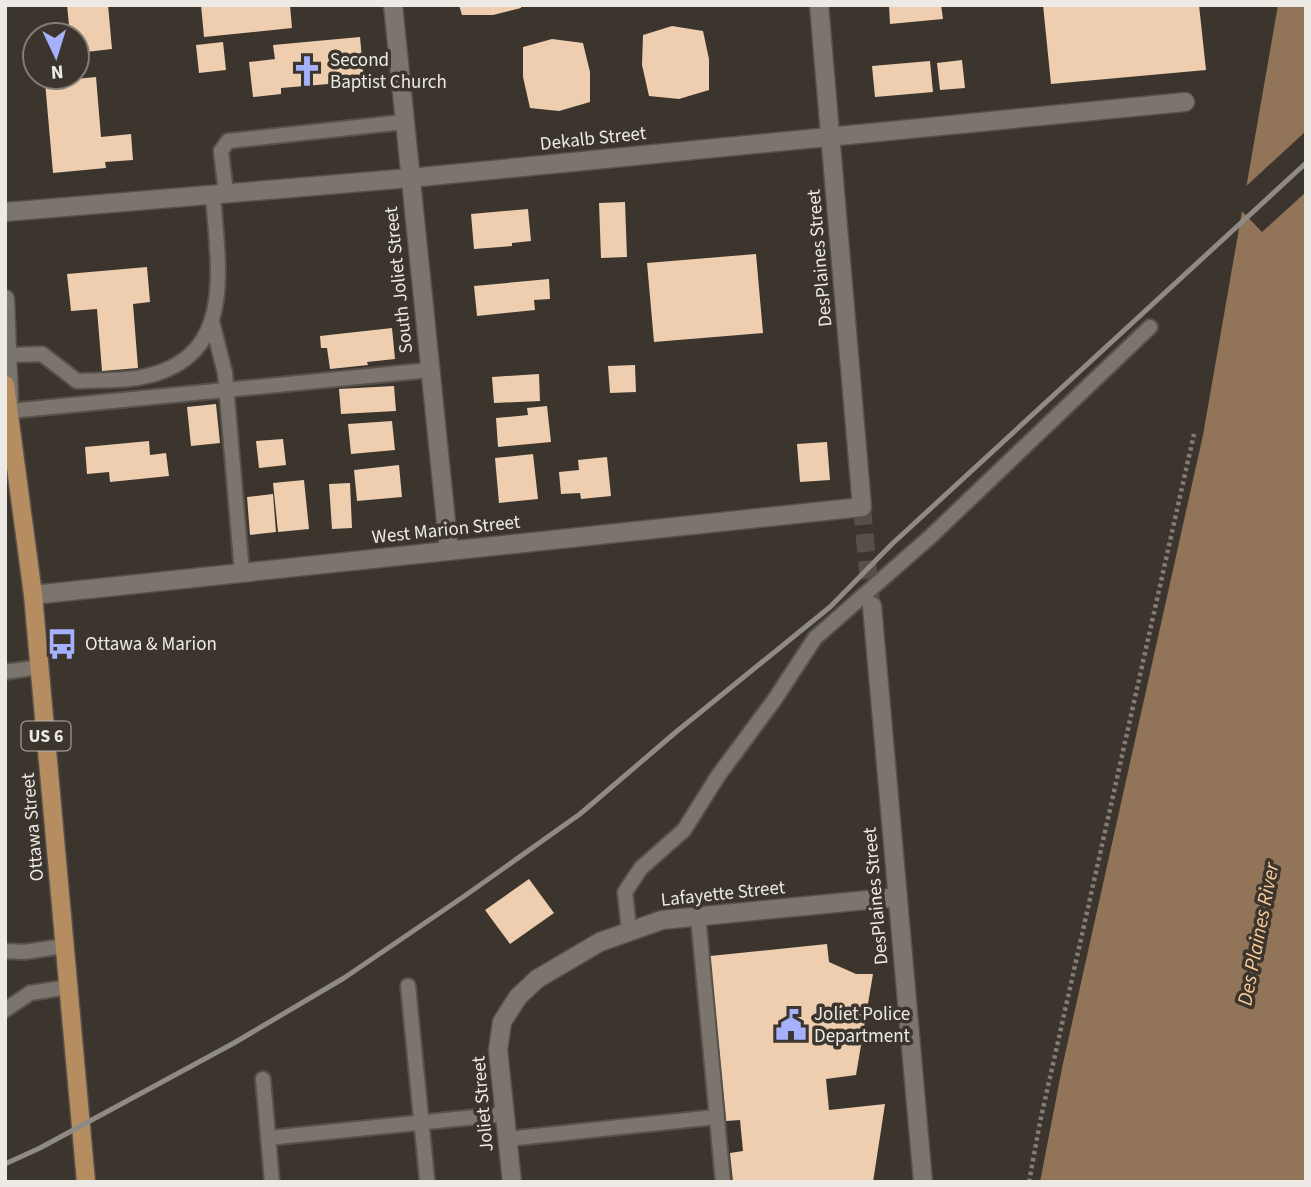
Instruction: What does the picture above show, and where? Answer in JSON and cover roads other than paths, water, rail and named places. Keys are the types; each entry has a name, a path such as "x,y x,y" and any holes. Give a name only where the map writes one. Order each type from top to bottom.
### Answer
{"main road":[{"name":"Ottawa Street","path":"8,399 33,595 86,1182"}],"street":[{"name":"South Joliet Street","path":"393,5 449,551"},
{"name":"DesPlaines Street","path":"819,5 862,507"},
{"name":"Dekalb Street","path":"5,212 410,178 1185,102"},
{"path":"5,299 8,399"},
{"name":"West Marion Street","path":"33,595 862,507"},
{"name":"DesPlaines Street","path":"872,606 923,1182"},
{"name":"Lafayette Street","path":"502,1022 518,997 537,979 600,942 629,930 662,920 898,897"},
{"name":"Joliet Street","path":"502,1022 498,1050 512,1182"}],"lane":[{"path":"7,355 42,354 77,381 137,378 159,371 194,352 208,335 217,306 221,151 228,141 404,122"},
{"path":"212,322 223,361 227,391 242,573"},
{"path":"629,930 625,892 641,869 684,830 718,776 775,699 815,638 940,528 1150,327"},
{"path":"8,399 227,391 430,370"},
{"path":"5,672 40,667"},
{"path":"698,916 723,1182"},
{"path":"5,951 24,952 65,946"},
{"path":"408,986 427,1179"},
{"path":"5,1010 30,993 69,987"},
{"path":"263,1079 272,1182"},
{"path":"268,1138 505,1114"},
{"path":"507,1139 716,1117"}],"water":[{"name":"Des Plaines River","path":"1278,5 1306,5 1306,1182 1040,1182 1062,1068 1203,435"}],"tunnel":[{"path":"862,507 871,603"}],"railway":[{"path":"5,1164 40,1148 234,1043 344,978 580,814 830,607 892,544 1306,163"}],"place":[{"name":"Second Baptist Church","path":"307,71"},
{"name":"Ottawa & Marion","path":"62,644"},
{"name":"Joliet Police Department","path":"791,1025"}]}
